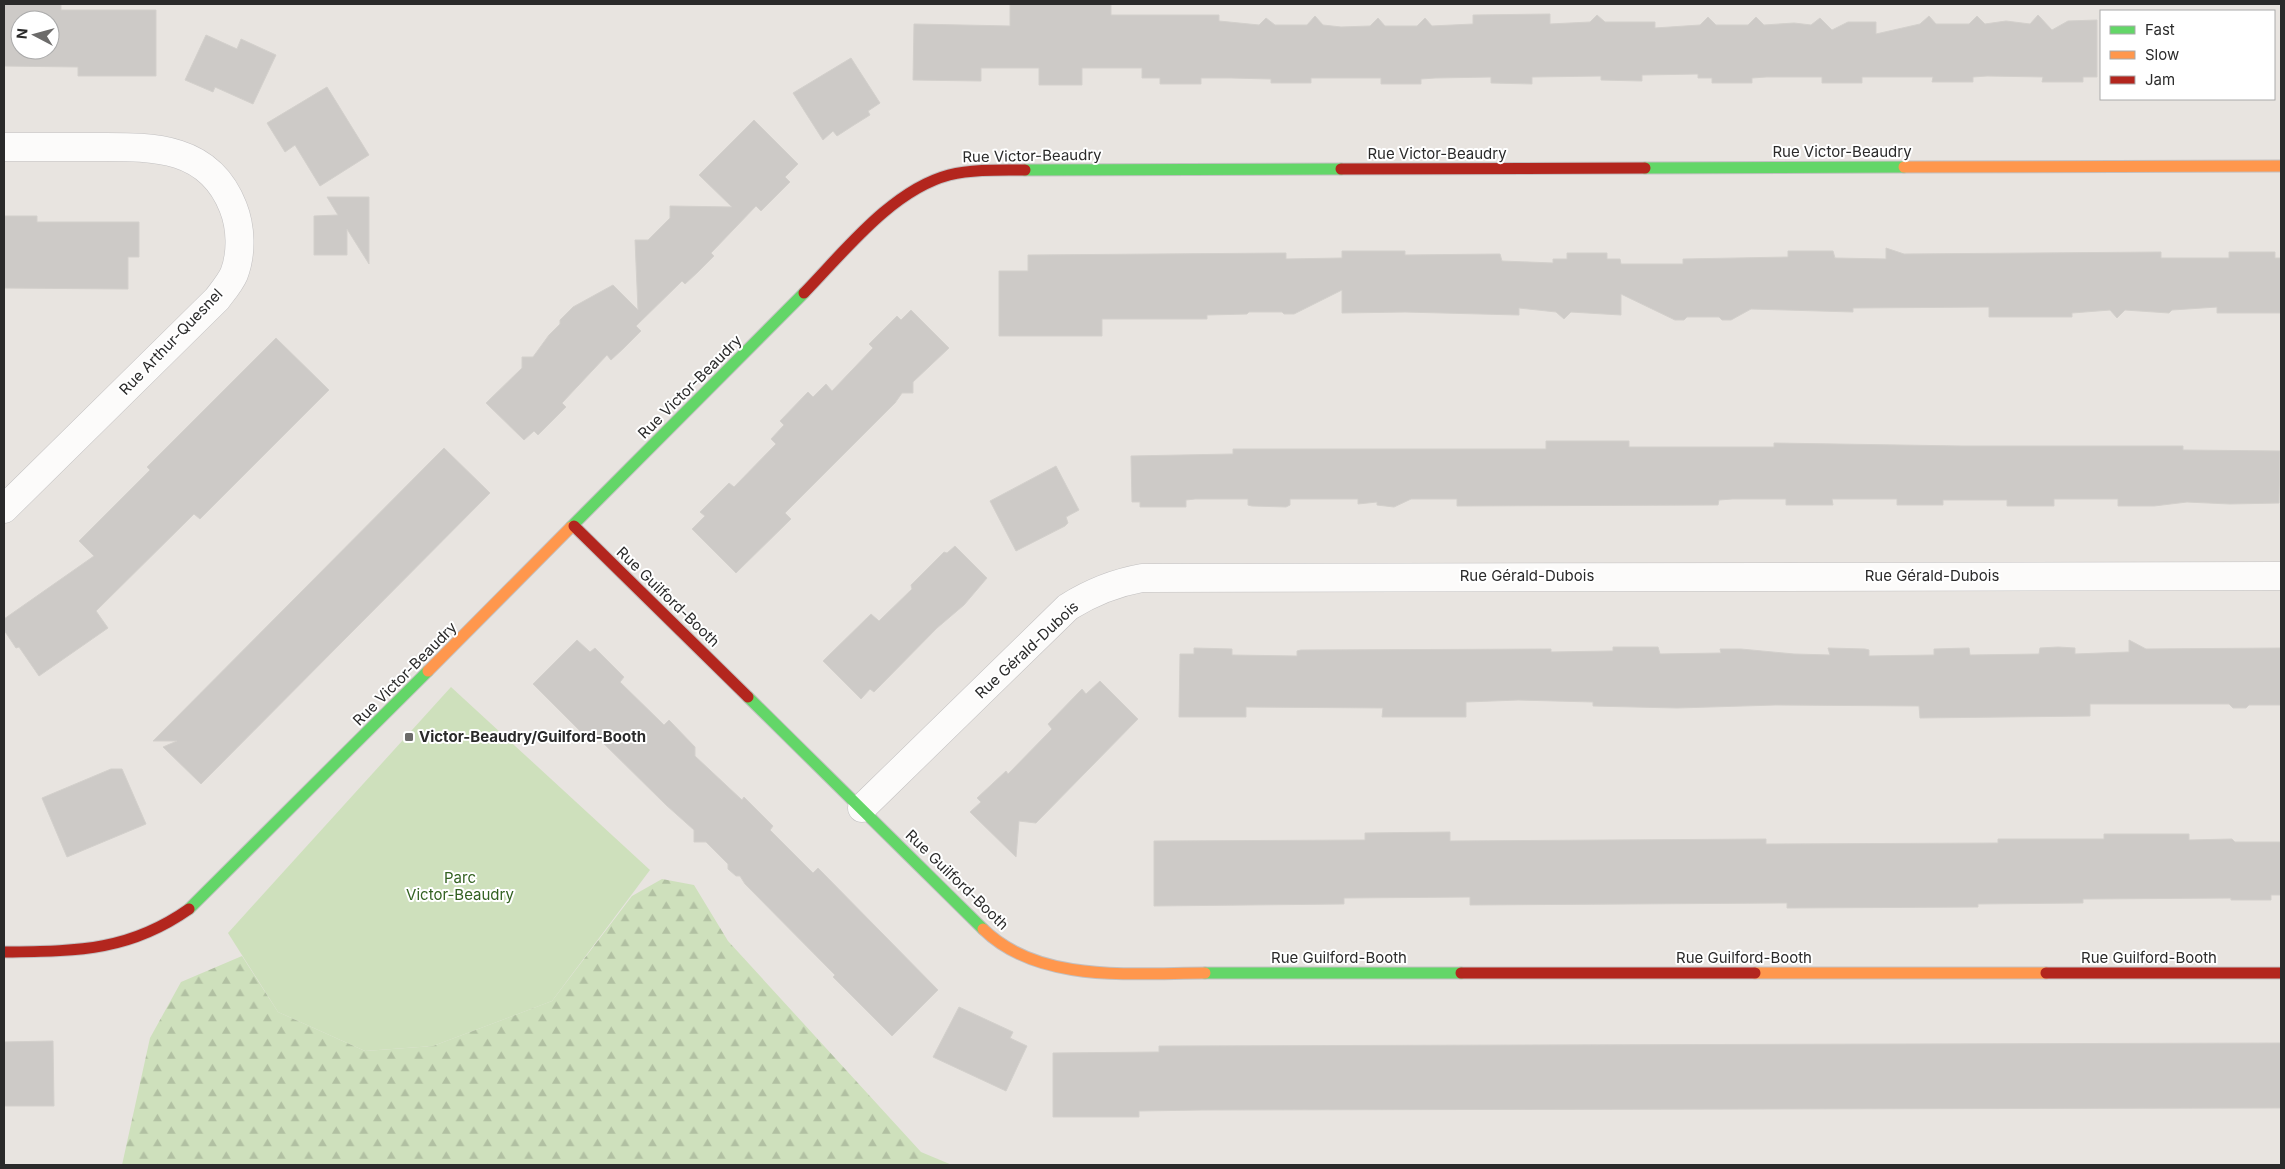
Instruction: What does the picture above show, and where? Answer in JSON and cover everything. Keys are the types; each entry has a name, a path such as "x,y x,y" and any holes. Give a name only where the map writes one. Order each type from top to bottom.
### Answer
{"street":[{"name":"Rue Arthur-Quesnel","path":"4,147 135,146 163,149 188,157 210,172 228,193 238,219 239,248 234,274 218,299 4,509"},
{"name":"Rue Victor-Beaudry","path":"4,952 99,948 129,941 159,929 194,906 574,526 885,211 910,192 937,178 966,171 2281,166"},
{"name":"Rue Guilford-Booth","path":"574,526 990,936 1041,964 1092,973 2281,973"},
{"name":"Rue Gérald-Dubois","path":"862,808 1068,607 1093,592 1116,583 1142,578 2281,576"}],"green space":[{"name":"Parc Victor-Beaudry","path":"451,687 650,870 552,1001 433,1046 365,1051 278,1012 228,933"},
{"path":"662,879 694,885 728,941 921,1152 952,1165 122,1165 150,1038 181,982 242,956 278,1012 365,1051 433,1046 552,1001 632,896"}],"building":[{"path":"4,4 61,4 61,10 156,10 156,76 78,76 78,67 4,66"},
{"path":"1010,4 1111,4 1111,15 1219,15 1219,21 1259,25 1266,18 1275,25 1307,25 1315,16 1323,25 1341,27 1370,26 1378,18 1385,26 1417,26 1425,18 1432,26 1473,24 1473,15 1550,14 1550,24 1590,22 1597,15 1605,22 1655,22 1655,28 1700,25 1708,17 1716,25 1748,25 1756,17 1764,25 1794,23 1811,25 1820,18 1832,30 1848,22 1876,22 1876,34 1920,24 1929,16 1936,24 1969,24 1977,16 1985,24 2006,21 2030,24 2038,15 2052,30 2068,21 2097,20 2097,77 2083,77 2083,82 2042,82 2043,77 1987,76 1973,77 1973,82 1932,82 1933,77 1862,77 1862,83 1822,83 1822,77 1766,77 1752,78 1752,83 1712,83 1712,78 1698,78 1698,74 1642,75 1642,81 1601,80 1601,76 1532,77 1532,84 1491,83 1491,77 1421,79 1421,84 1381,84 1381,78 1311,78 1311,83 1271,83 1271,79 1201,78 1201,84 1160,84 1160,78 1142,78 1142,68 1082,68 1082,85 1039,85 1039,68 981,68 981,81 913,80 914,24 1010,26"},
{"path":"206,35 237,49 241,39 276,55 253,104 215,87 213,92 185,80"},
{"path":"851,58 880,103 868,111 870,115 837,136 833,131 823,140 793,93"},
{"path":"327,87 369,155 320,186 295,145 285,152 267,123"},
{"path":"754,120 798,164 785,177 790,182 761,211 756,206 711,253 714,256 698,272 685,284 682,281 636,326 641,331 624,348 611,360 607,355 562,403 566,407 538,435 534,431 524,440 486,403 522,368 522,357 533,357 549,335 560,324 560,320 573,307 613,285 638,310 635,240 648,240 670,218 670,206 732,207 699,175"},
{"path":"327,197 369,197 369,264 347,229 347,255 314,255 314,216 338,215"},
{"path":"4,216 37,216 37,222 139,222 139,257 128,257 128,289 4,288"},
{"path":"1886,248 1904,254 2161,252 2161,258 2229,258 2229,252 2275,252 2275,258 2281,258 2281,313 2217,313 2217,307 2172,310 2169,313 2125,310 2117,318 2110,310 2072,313 2072,317 1989,317 1989,307 1853,308 1853,312 1751,309 1731,320 1722,320 1719,317 1687,317 1684,320 1675,320 1621,294 1621,315 1571,312 1564,319 1556,312 1519,308 1519,315 1405,312 1342,313 1342,290 1294,314 1249,312 1247,314 1207,315 1207,319 1102,319 1102,336 999,336 999,271 1028,271 1028,255 1286,253 1286,259 1342,258 1342,251 1405,251 1405,255 1500,254 1502,261 1553,263 1553,259 1567,259 1567,253 1607,253 1607,259 1620,259 1621,264 1683,264 1683,259 1788,257 1788,251 1833,251 1835,258 1886,259"},
{"path":"911,310 949,348 913,382 913,393 902,393 895,403 785,513 791,519 736,573 692,529 705,516 700,512 729,483 734,487 776,444 771,439 784,425 780,421 808,392 813,397 826,384 832,391 873,348 869,344 897,316 901,320"},
{"path":"276,338 329,390 200,519 194,514 96,611 108,628 39,676 19,647 16,648 4,630 4,619 94,556 79,541 150,470 147,467"},
{"path":"1546,441 1629,441 1629,447 1774,447 1774,443 1962,446 2183,446 2183,450 2280,451 2279,503 2230,504 2187,502 2154,506 2118,506 2118,499 2054,499 2054,506 2007,506 2007,500 1943,500 1943,505 1897,505 1897,499 1832,499 1833,505 1786,505 1786,499 1732,499 1719,500 1718,505 1457,506 1457,499 1411,499 1394,507 1377,505 1377,502 1358,504 1358,499 1290,499 1290,505 1286,507 1252,506 1248,505 1248,499 1195,499 1186,500 1186,507 1140,507 1140,502 1132,502 1131,456 1233,454 1233,449 1546,449"},
{"path":"444,448 490,493 201,784 163,747 177,741 153,741"},
{"path":"1056,466 1079,510 1066,517 1068,523 1065,526 1016,551 990,501"},
{"path":"955,546 987,578 964,605 937,628 874,692 870,689 861,699 823,661 871,614 879,621 912,589 911,585 944,552 947,553"},
{"path":"577,640 590,652 595,648 624,677 620,682 664,725 669,720 695,747 695,756 742,800 744,797 773,826 770,830 813,873 818,868 938,990 892,1036 833,977 835,975 745,884 740,876 736,876 728,869 728,864 706,842 694,842 694,830 593,733 588,739 533,684"},
{"path":"2129,640 2146,649 2281,648 2281,705 2249,705 2246,708 2233,708 2229,704 2090,704 2090,716 1920,718 1919,706 1775,705 1677,708 1593,706 1593,702 1518,700 1466,702 1466,717 1382,717 1383,708 1246,707 1246,717 1179,717 1180,654 1194,654 1194,648 1232,649 1232,655 1297,656 1297,651 1301,650 1551,649 1551,652 1613,651 1613,647 1658,647 1660,654 1721,653 1720,649 1741,649 1830,655 1828,648 1865,649 1869,650 1869,656 1934,655 1934,649 1969,648 1970,655 2039,654 2040,648 2058,647 2075,648 2075,654 2129,652"},
{"path":"1100,681 1138,719 1036,823 1019,821 1016,857 970,812 981,802 977,798 1006,771 1008,774 1052,729 1048,724 1082,689 1086,694"},
{"path":"111,769 122,769 146,824 67,857 42,798"},
{"path":"1450,832 1450,841 1766,839 1766,844 1998,843 1998,839 2104,839 2104,834 2189,834 2189,840 2232,839 2235,842 2281,842 2281,895 2271,895 2271,900 2231,900 2231,898 2083,899 2083,903 1978,904 1978,907 1787,908 1787,903 1470,905 1470,897 1344,898 1344,904 1154,906 1154,841 1365,840 1365,833"},
{"path":"959,1007 1013,1032 1010,1038 1027,1046 1006,1091 933,1057"},
{"path":"53,1041 54,1106 4,1106 4,1042"},
{"path":"2281,1043 2281,1108 1201,1110 1139,1111 1139,1117 1053,1117 1053,1053 1159,1052 1159,1046"}],"traffic: fast":[{"path":"1645,168 1904,167"},
{"path":"1025,170 1341,169"},
{"path":"571,527 804,293"},
{"path":"189,909 428,671"},
{"path":"748,697 983,929"},
{"path":"1205,973 1461,973"}],"traffic: slow":[{"path":"1904,167 2281,166"},
{"path":"428,671 571,527"},
{"path":"983,929 1006,947 1031,959 1059,967 1088,972 1118,974 1205,973"},
{"path":"1755,973 2046,973"}],"traffic: jam":[{"path":"1341,169 1645,168"},
{"path":"804,293 870,224 908,194 928,183 949,175 987,170 1025,170"},
{"path":"574,526 748,697"},
{"path":"4,952 78,949 122,941 144,934 189,909"},
{"path":"1461,973 1755,973"},
{"path":"2046,973 2281,973"}],"place":[{"name":"Victor-Beaudry/Guilford-Booth","path":"409,737"}]}
